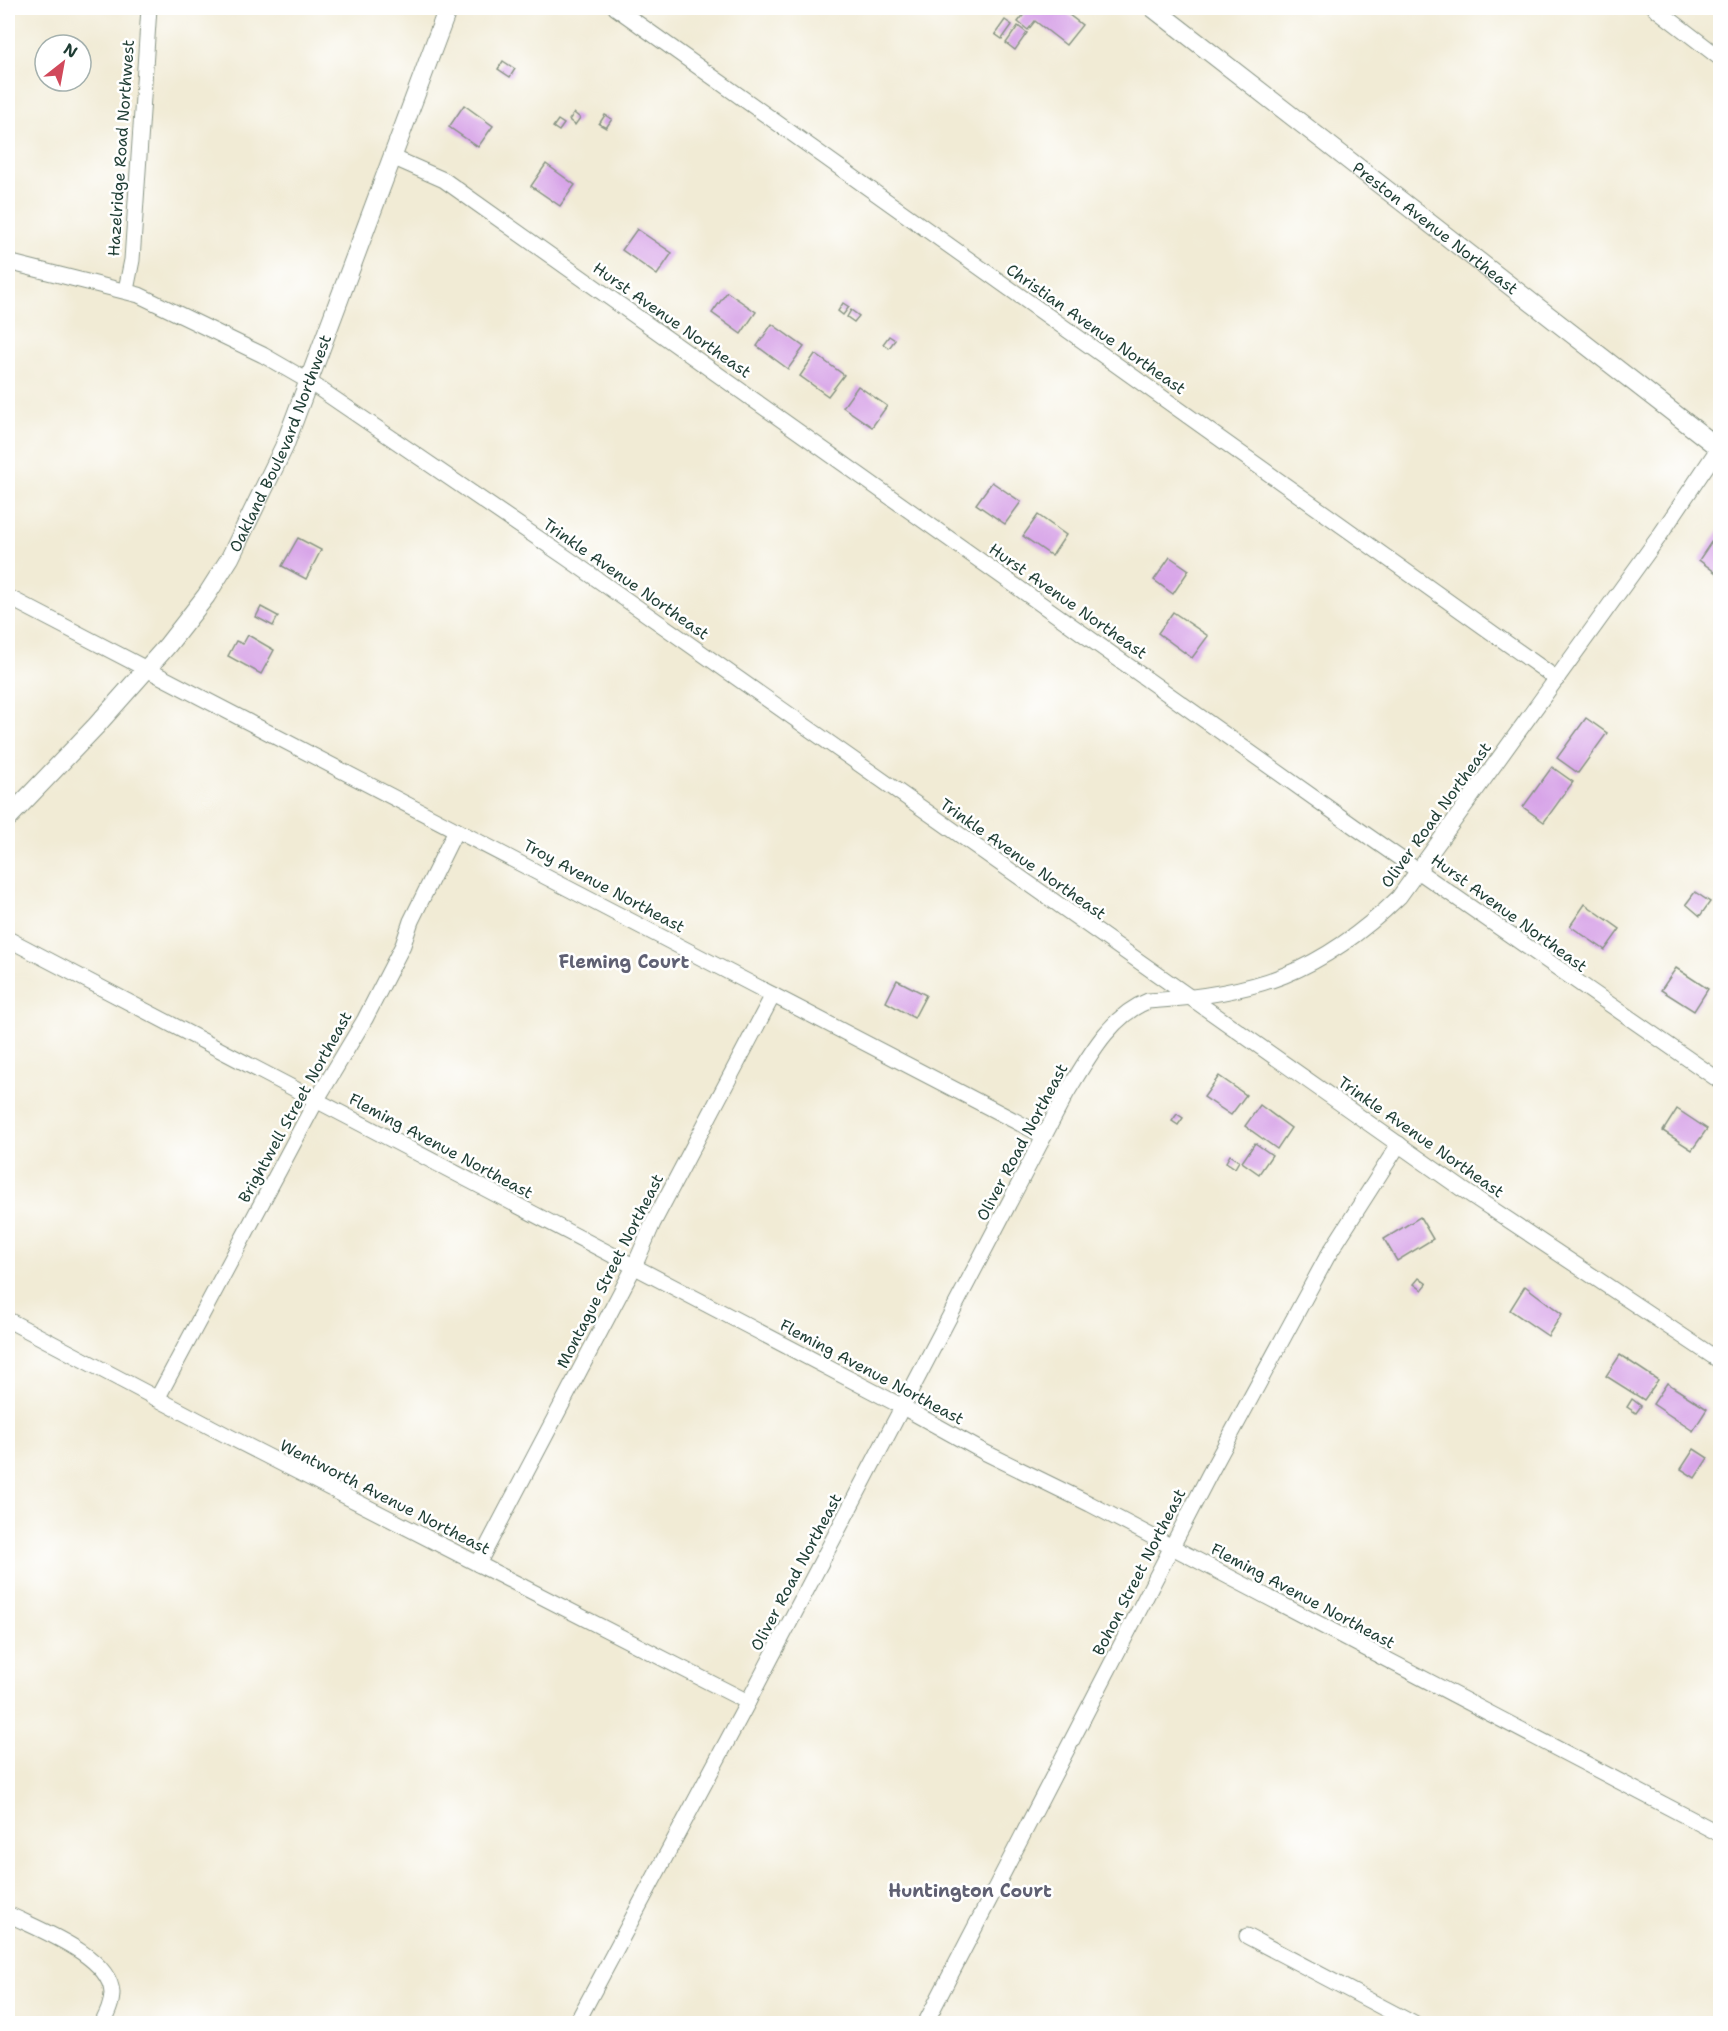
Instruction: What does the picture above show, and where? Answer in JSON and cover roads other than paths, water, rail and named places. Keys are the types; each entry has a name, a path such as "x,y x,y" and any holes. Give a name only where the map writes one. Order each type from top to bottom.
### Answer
{"street":[{"name":"Hazelridge Road Northwest","path":"126,290 132,260 149,8"},
{"name":"Oakland Boulevard Northwest","path":"8,818 147,669 206,596 230,558 284,447 448,8"},
{"name":"Christian Avenue Northeast","path":"616,8 1557,679"},
{"name":"Preston Avenue Northeast","path":"1153,8 1720,448"},
{"path":"1655,8 1720,58"},
{"name":"Hurst Avenue Northeast","path":"392,157 444,180 1586,990 1720,1081"},
{"name":"Trinkle Avenue Northeast","path":"8,261 126,290 263,355 308,381 567,558 1190,999 1399,1144 1720,1361"},
{"name":"Oliver Road Northeast","path":"576,2024 748,1702 901,1406 1086,1061 1125,1012 1148,1001 1190,999 1236,990 1319,961 1370,925 1399,897 1659,538 1720,448"},
{"name":"Troy Avenue Northeast","path":"8,597 1044,1136"},
{"name":"Brightwell Street Northeast","path":"157,1399 316,1101 398,956 411,921 456,830"},
{"name":"Fleming Avenue Northeast","path":"8,939 901,1406 984,1452 1173,1547 1720,1834"},
{"name":"Montague Street Northeast","path":"478,1564 773,995"},
{"name":"Bohon Street Northeast","path":"925,2024 1327,1257 1399,1144"},
{"name":"Wentworth Avenue Northeast","path":"8,1320 157,1399 748,1702"},
{"path":"8,1914 75,1948 102,1968 112,1993 110,2009 102,2024"},
{"path":"1247,1936 1414,2024"}],"district":[{"name":"Fleming Court","path":"624,962"},
{"name":"Huntington Court","path":"970,1891"}]}
